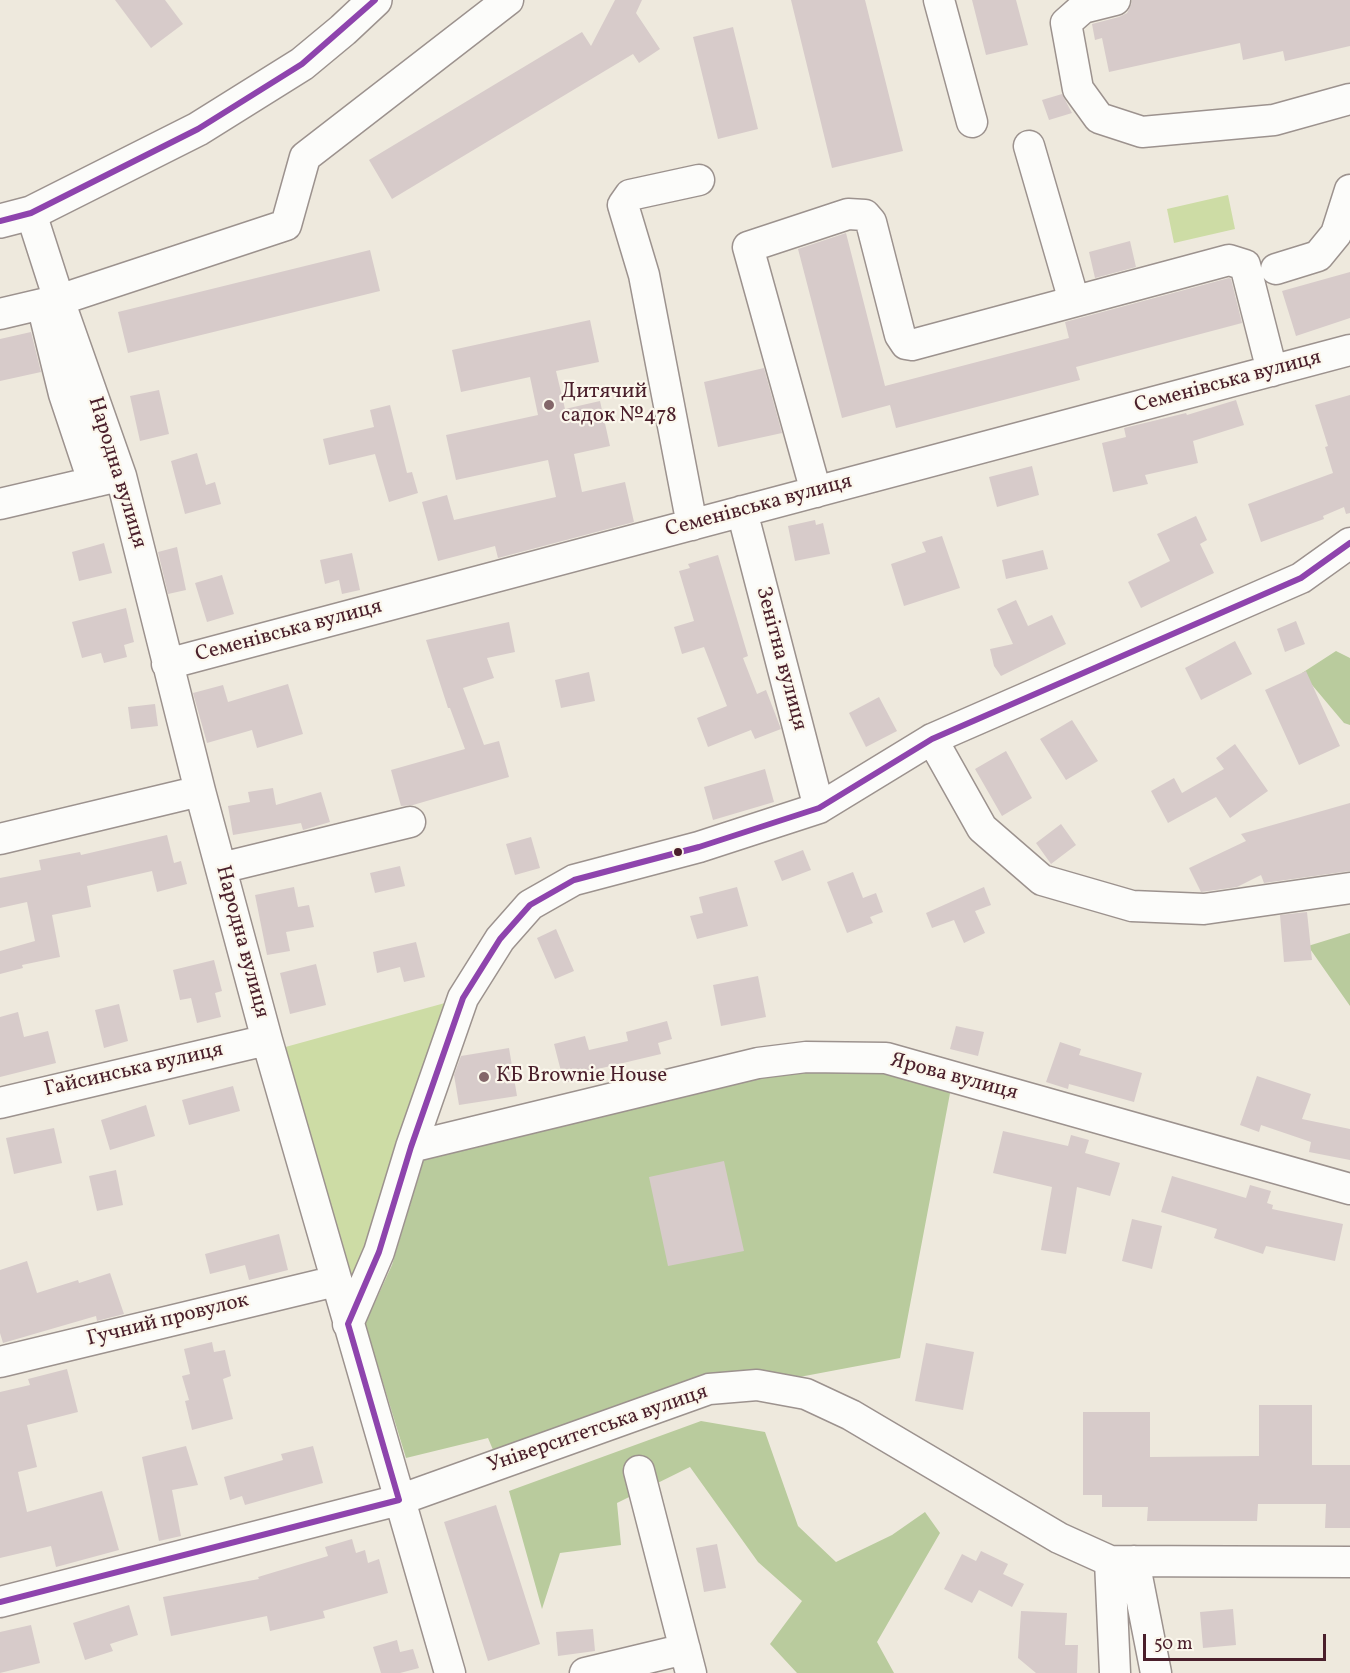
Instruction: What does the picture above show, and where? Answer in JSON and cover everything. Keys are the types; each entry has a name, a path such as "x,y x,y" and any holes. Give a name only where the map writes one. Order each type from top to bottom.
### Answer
{"main road":[{"path":"0,221 31,213 198,129 272,84 310,57 375,0"}],"street":[{"path":"0,314 50,302 286,225 305,157 508,0"},
{"path":"939,0 972,122"},
{"path":"1115,0 1083,8 1066,23 1078,89 1099,118 1142,132 1274,120 1350,99"},
{"path":"1029,146 1074,301"},
{"path":"692,525 644,275 623,205 630,195 699,180"},
{"path":"1276,269 1318,256 1336,234 1350,190"},
{"name":"Народна вулиця","path":"31,213 50,302 110,478 167,664 267,1040 450,1673"},
{"path":"816,492 748,247 848,213 865,215 872,222 902,340 906,344 912,345 1229,260 1245,265 1272,371"},
{"name":"Семенівська вулиця","path":"167,664 1350,350"},
{"path":"0,504 110,478"},
{"name":"Зенітна вулиця","path":"742,512 819,808"},
{"path":"348,1324 379,1252 411,1147 463,998 500,939 530,905 574,880 699,847 819,808 932,739 1301,578 1350,543"},
{"path":"932,739 982,828 1042,880 1132,906 1204,909 1350,888"},
{"path":"0,839 200,791"},
{"path":"220,868 410,822"},
{"name":"Гайсинська вулиця","path":"0,1103 267,1040"},
{"name":"Ярова вулиця","path":"411,1147 758,1063 806,1057 886,1058 1350,1189"},
{"name":"Гучний провулок","path":"0,1362 336,1281"},
{"name":"Університетська вулиця","path":"0,1602 399,1500 709,1389 758,1385 806,1394 851,1415 1059,1538 1122,1561 1350,1562"},
{"path":"585,1673 688,1661 639,1471"},
{"path":"1115,1673 1122,1561"},
{"path":"1122,1561 1156,1673"}],"green space":[{"path":"1228,195 1235,229 1174,243 1167,209"},
{"path":"1336,651 1350,658 1350,725 1344,723 1302,673"},
{"path":"1350,933 1350,1006 1308,946"},
{"path":"463,998 348,1324 271,1051"},
{"path":"808,1071 890,1072 951,1088 900,1358 757,1385 499,1464 488,1438 406,1458 365,1324 392,1265 424,1159 761,1076"},
{"path":"701,1421 765,1432 798,1526 836,1562 892,1535 925,1512 940,1533 877,1642 894,1673 797,1673 770,1644 802,1601 758,1562 690,1467 617,1503 621,1545 560,1553 542,1609 509,1491"}],"building":[{"path":"115,0 165,0 183,24 151,48"},
{"path":"615,0 642,0 636,13 660,49 639,63 633,54 392,199 369,160 582,32 591,46"},
{"path":"791,0 865,0 903,151 832,168"},
{"path":"972,0 1016,0 1028,45 986,55"},
{"path":"1132,0 1350,0 1350,46 1285,61 1283,51 1243,60 1240,43 1109,72 1102,38 1095,40 1092,24 1127,13"},
{"path":"733,27 758,129 718,139 693,37"},
{"path":"1062,94 1072,113 1049,120 1042,100"},
{"path":"846,233 885,386 1069,338 1065,322 1229,278 1242,323 1076,367 1080,380 896,428 890,405 842,418 798,249"},
{"path":"1130,241 1136,267 1095,278 1089,252"},
{"path":"370,250 380,291 128,353 118,312"},
{"path":"1350,272 1350,318 1296,336 1282,291"},
{"path":"590,320 599,362 556,371 565,409 600,401 610,446 574,454 582,492 625,482 634,522 498,558 495,546 438,561 422,502 447,495 454,520 556,497 548,460 456,480 446,435 538,415 530,377 461,392 452,350"},
{"path":"31,332 41,372 0,381 0,339"},
{"path":"764,368 782,433 718,447 704,382"},
{"path":"159,390 169,434 140,441 130,396"},
{"path":"1350,395 1350,513 1346,514 1344,507 1323,516 1324,519 1261,542 1248,504 1333,473 1325,447 1328,446 1315,405"},
{"path":"1236,400 1244,425 1193,441 1198,463 1145,475 1148,484 1113,492 1102,443 1126,437 1124,428 1186,413 1187,415"},
{"path":"390,405 407,473 412,472 418,493 389,502 375,454 329,465 323,439 374,427 370,410"},
{"path":"197,453 206,485 215,482 221,504 185,514 171,461"},
{"path":"1032,466 1039,495 997,507 989,477"},
{"path":"1196,516 1207,540 1200,544 1214,573 1141,608 1128,582 1170,561 1157,534"},
{"path":"815,520 816,525 823,523 830,554 795,561 788,526"},
{"path":"942,536 960,588 904,606 891,564 926,552 922,542"},
{"path":"104,543 112,573 79,581 72,552"},
{"path":"177,547 186,590 168,594 158,552"},
{"path":"1043,550 1048,569 1006,579 1002,560"},
{"path":"352,553 360,590 342,594 339,580 325,584 320,560"},
{"path":"718,555 748,656 743,658 757,694 766,690 781,729 755,739 751,730 708,747 697,718 727,706 704,647 682,654 674,627 694,621 679,571 690,568 688,564"},
{"path":"222,575 234,614 207,622 195,583"},
{"path":"1016,600 1028,626 1052,615 1066,644 1001,676 994,666 990,649 1013,644 997,609"},
{"path":"126,608 134,642 124,645 127,657 104,663 101,653 82,658 72,622"},
{"path":"1296,621 1305,644 1285,652 1277,629"},
{"path":"509,622 515,652 487,658 494,678 463,688 484,745 499,741 509,777 413,805 401,806 391,770 465,749 450,708 448,708 426,640"},
{"path":"1235,641 1252,674 1201,700 1185,668"},
{"path":"1306,671 1340,746 1299,765 1265,690"},
{"path":"589,672 595,701 561,708 555,680"},
{"path":"288,684 303,734 257,748 252,730 207,743 193,693 223,685 228,702"},
{"path":"879,697 897,731 866,747 849,713"},
{"path":"155,704 158,726 131,729 128,707"},
{"path":"1072,720 1098,761 1066,780 1040,739"},
{"path":"1235,744 1268,791 1230,818 1216,797 1168,823 1151,791 1174,778 1182,793 1224,769 1216,758"},
{"path":"1006,751 1032,798 1002,816 975,769"},
{"path":"765,769 774,802 713,820 704,787"},
{"path":"273,788 276,805 321,792 330,822 303,830 301,823 233,835 228,806 250,802 248,792"},
{"path":"1350,803 1350,871 1264,883 1261,875 1237,887 1201,892 1189,868 1246,841 1241,834"},
{"path":"1061,824 1076,845 1051,864 1036,843"},
{"path":"167,835 174,863 181,861 187,884 157,892 152,871 87,886 91,907 52,915 60,957 22,965 23,968 0,974 0,951 35,941 27,902 0,908 0,878 41,870 39,860 80,852 81,855"},
{"path":"531,837 540,868 515,875 506,844"},
{"path":"803,850 811,870 782,881 774,861"},
{"path":"400,866 405,886 375,893 370,873"},
{"path":"853,872 863,898 876,893 883,912 870,917 873,923 847,933 827,882"},
{"path":"294,887 298,907 309,905 314,927 286,932 290,951 267,955 255,895"},
{"path":"737,887 748,926 697,939 690,916 703,913 699,897"},
{"path":"984,887 991,905 975,911 985,933 964,943 954,920 932,928 926,913"},
{"path":"1307,912 1312,960 1284,962 1280,915"},
{"path":"556,929 574,971 555,979 537,938"},
{"path":"416,942 425,977 404,982 400,967 377,973 373,952"},
{"path":"214,960 222,991 215,993 221,1017 197,1023 191,998 180,1000 173,970"},
{"path":"316,964 326,1005 290,1014 280,973"},
{"path":"758,976 766,1017 721,1026 713,985"},
{"path":"119,1004 128,1041 104,1048 95,1010"},
{"path":"18,1012 24,1037 48,1031 56,1063 0,1077 0,1017"},
{"path":"667,1021 672,1039 658,1043 661,1054 581,1073 582,1078 564,1083 554,1044 585,1036 589,1050 628,1041 626,1032"},
{"path":"956,1026 984,1032 978,1056 950,1049"},
{"path":"1060,1042 1081,1049 1079,1055 1142,1073 1134,1102 1069,1084 1068,1089 1046,1082"},
{"name":"КБ Brownie House","path":"509,1048 517,1096 459,1105 454,1075 461,1056"},
{"path":"1257,1076 1311,1094 1302,1119 1350,1129 1350,1160 1309,1152 1311,1142 1261,1125 1259,1132 1240,1125"},
{"path":"233,1086 240,1111 189,1125 182,1100"},
{"path":"146,1105 155,1136 110,1150 101,1120"},
{"path":"54,1128 62,1163 14,1174 6,1138"},
{"path":"1003,1131 1068,1146 1071,1135 1089,1140 1085,1153 1120,1163 1110,1196 1077,1187 1066,1254 1041,1250 1052,1187 993,1173"},
{"path":"724,1161 744,1251 668,1266 649,1177"},
{"path":"116,1170 123,1205 97,1211 89,1176"},
{"path":"1172,1176 1246,1198 1250,1185 1271,1191 1267,1203 1273,1205 1272,1209 1343,1224 1335,1261 1266,1246 1263,1254 1214,1238 1217,1229 1161,1212"},
{"path":"1132,1219 1162,1226 1152,1269 1122,1261"},
{"path":"279,1234 288,1270 249,1280 245,1265 210,1274 205,1254"},
{"path":"27,1261 37,1293 110,1273 124,1314 97,1321 96,1316 3,1343 0,1333 0,1270"},
{"path":"212,1342 214,1352 225,1350 231,1376 223,1379 233,1419 192,1430 185,1401 189,1400 182,1376 190,1374 184,1349"},
{"path":"926,1343 974,1352 963,1410 915,1401"},
{"path":"67,1369 78,1412 27,1425 37,1467 18,1472 27,1512 102,1491 119,1550 56,1567 51,1546 0,1558 0,1392 30,1385 28,1379"},
{"path":"1259,1405 1312,1405 1312,1465 1350,1465 1350,1528 1325,1528 1326,1504 1258,1504 1257,1521 1147,1521 1148,1507 1102,1507 1102,1495 1083,1495 1083,1412 1150,1412 1150,1457 1259,1456"},
{"path":"186,1446 198,1485 172,1490 181,1536 159,1541 142,1457"},
{"path":"313,1446 323,1483 245,1505 242,1496 230,1500 224,1477 283,1460 281,1454"},
{"path":"496,1505 540,1644 488,1661 444,1522"},
{"path":"352,1539 356,1553 365,1550 368,1563 379,1559 388,1593 323,1611 325,1618 270,1631 267,1616 171,1636 163,1597 259,1579 258,1577 328,1556 325,1547"},
{"path":"717,1544 726,1588 704,1592 696,1548"},
{"path":"981,1551 1008,1564 1003,1574 1024,1584 1012,1607 979,1590 972,1603 944,1589 962,1554 976,1561"},
{"path":"129,1605 138,1635 110,1644 113,1651 85,1660 73,1623"},
{"path":"1233,1609 1236,1645 1203,1648 1200,1612"},
{"path":"1021,1611 1067,1613 1065,1645 1078,1645 1077,1673 1036,1673 1018,1658"},
{"path":"31,1625 40,1663 0,1673 0,1632"},
{"path":"593,1629 595,1651 558,1656 556,1632"},
{"path":"397,1640 400,1652 413,1649 419,1668 400,1673 381,1673 373,1647"}],"transit line":[{"path":"0,221 31,213 198,129 302,64 375,0"},
{"path":"0,1602 399,1500 348,1324 379,1252 411,1147 463,998 500,939 530,905 574,880 699,847 819,808 932,739 1301,578 1350,543"}],"place":[{"name":"Дитячий садок №478","path":"549,405"},
{"name":"КБ Brownie House","path":"484,1077"}]}
